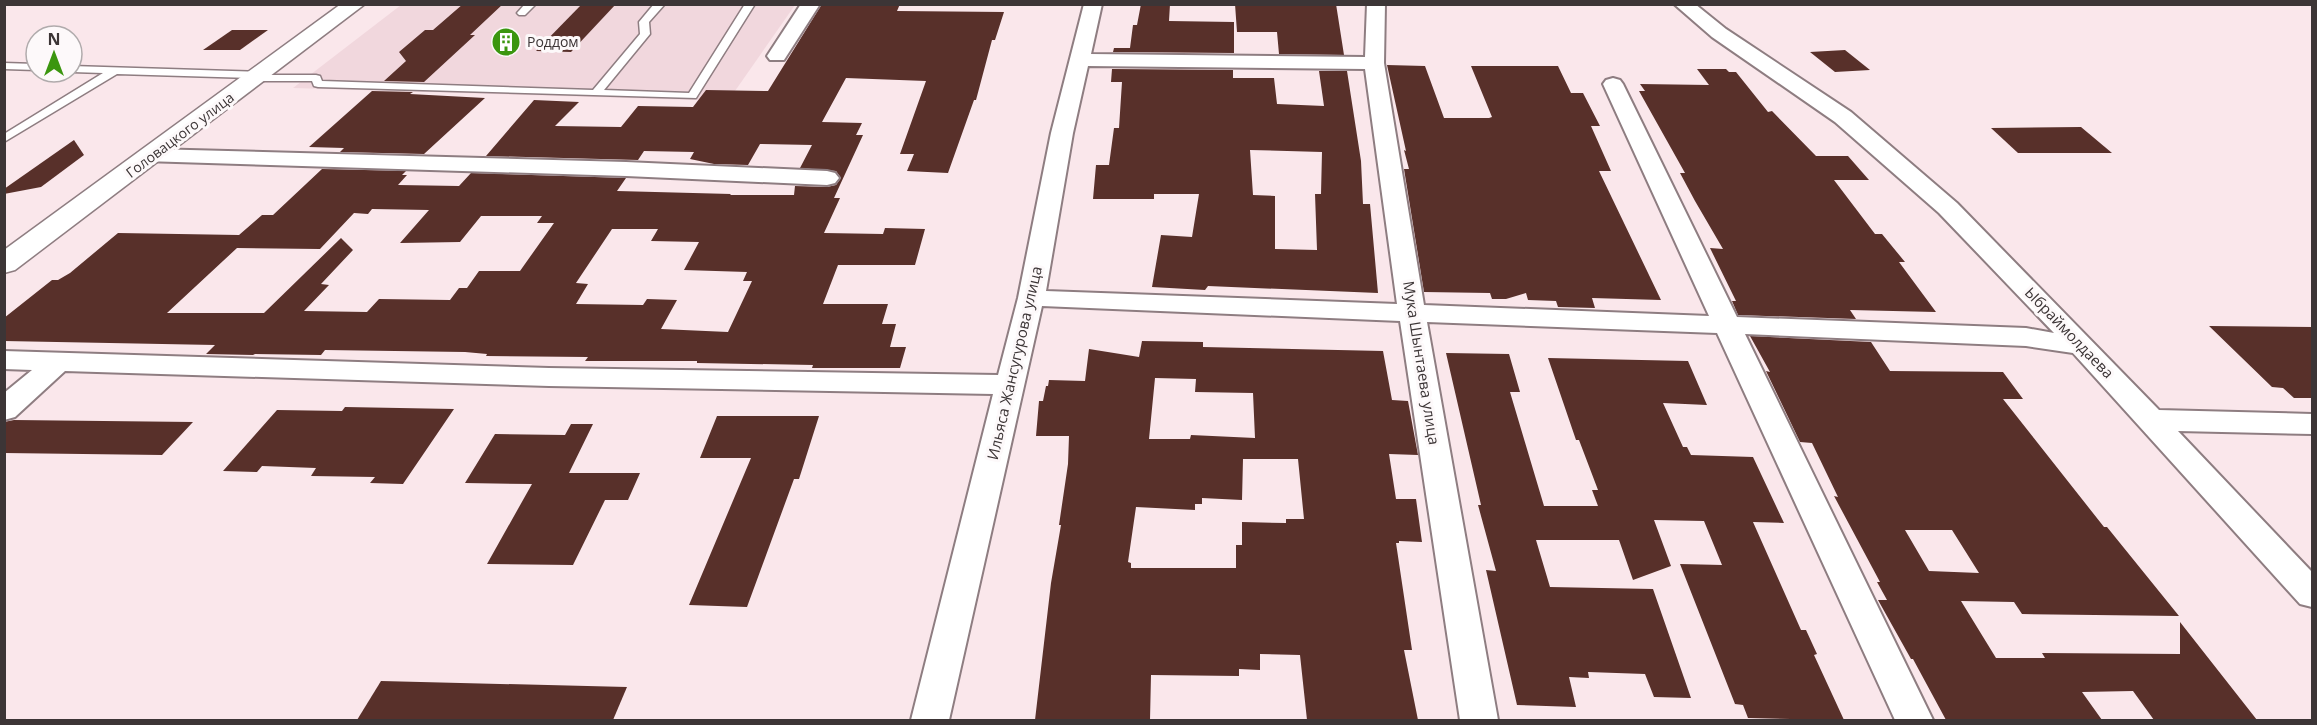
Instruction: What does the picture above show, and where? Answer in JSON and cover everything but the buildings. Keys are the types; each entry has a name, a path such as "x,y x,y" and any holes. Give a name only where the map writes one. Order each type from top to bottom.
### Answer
{"main road":[{"name":"Головацкого улица","path":"4,264 355,4"}],"street":[{"path":"777,56 811,4"},
{"name":"Ильяса Жансугурова улица","path":"930,720 1031,298 1062,133 1093,4"},
{"name":"Мука Шынтаева улица","path":"1376,4 1374,63 1391,185 1479,720"},
{"name":"Ыбраймолдаева","path":"1683,4 1719,33 1807,91 1852,124 1948,208 2082,346 2313,594"},
{"path":"1078,60 1374,63"},
{"path":"1612,84 1914,720"},
{"path":"152,156 626,169 827,178"},
{"path":"1031,298 2026,337 2082,346"},
{"path":"4,360 549,377 898,385 1011,385"},
{"path":"4,410 59,361"},
{"path":"2151,420 2313,424"}],"lane":[{"path":"522,13 531,4"},
{"path":"596,93 645,33 644,22 660,4"},
{"path":"84,70 316,78 318,84 692,96 750,4"},
{"path":"4,66 24,67"},
{"path":"4,139 114,71"}],"shaded area":[{"path":"401,5 795,5 728,101 293,88"}],"place":[{"name":"Роддом","path":"506,42"}]}
